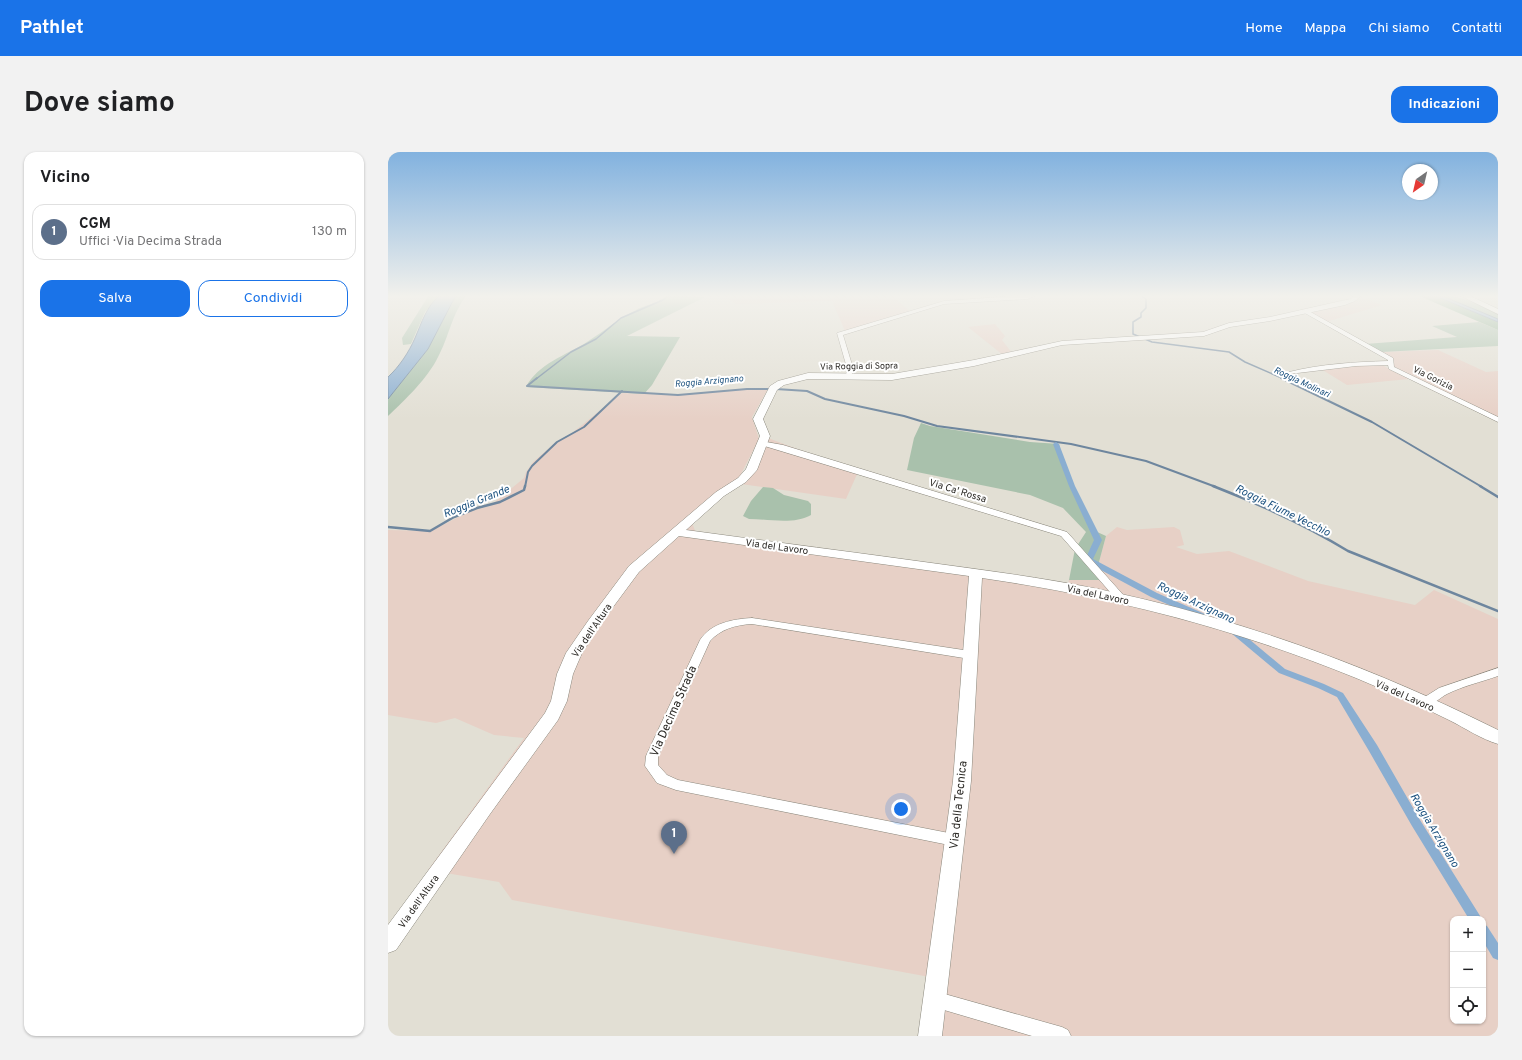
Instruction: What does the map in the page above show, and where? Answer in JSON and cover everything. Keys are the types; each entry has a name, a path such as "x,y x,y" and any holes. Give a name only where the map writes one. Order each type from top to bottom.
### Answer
{"street":[{"path":"841,336 850,368 849,377"},
{"name":"Via Roggia di Sopra","path":"764,443 765,436 758,419 773,388 781,383 808,376 892,377 974,363 1062,343 1168,336"},
{"name":"Via Gorizia","path":"1349,336 1391,359 1391,368 1498,420"},
{"path":"1291,373 1309,369 1356,364 1391,363"},
{"name":"Via dell'Altura","path":"388,943 483,809 552,716 559,702 570,661 593,624 634,569 720,494 742,480 751,470 764,443"},
{"name":"Via Ca' Rossa","path":"764,443 1064,534 1120,598"},
{"name":"Via del Lavoro","path":"676,532 1037,582 1120,598 1220,624 1285,646 1347,670 1424,703 1498,738"},
{"name":"Via della Tecnica","path":"930,1036 962,781 976,573"},
{"name":"Via Decima Strada","path":"954,840 676,785 662,779 651,766 652,756 705,640 711,632 723,626 738,622 752,621 970,655"},
{"path":"1424,703 1443,691 1498,672"},
{"path":"934,999 1062,1036"}],"shaded area":[{"path":"980,336 1005,336 1002,340 1012,353 1003,355"},
{"path":"1438,350 1486,372 1498,371 1498,419 1390,365 1392,361 1381,352"},
{"path":"1357,365 1382,365 1409,379 1347,385 1321,369"},
{"path":"740,389 768,389 752,417 759,439 741,474 741,483 768,438 858,472 846,499 741,484 721,497 692,523 696,533 1024,579 1068,583 1069,580 1104,580 1099,562 1106,536 1117,527 1127,530 1174,527 1180,530 1184,545 1176,547 1197,554 1229,551 1308,581 1415,605 1434,590 1498,619 1498,1036 928,1036 935,978 512,900 499,882 428,870 524,738 494,735 455,718 436,723 388,715 388,530 431,531 468,512 490,506 524,478 533,462 555,443 572,433 622,393 671,395"}],"green space":[{"path":"403,336 414,336 411,344 403,345"},
{"path":"435,336 447,336 434,365 416,388 388,416 388,399 428,349"},
{"path":"595,336 680,337 652,385 644,394 526,387 531,379 545,366"},
{"path":"1455,336 1498,336 1498,346 1381,352 1365,344 1457,337"},
{"path":"921,423 930,426 1030,442 1059,444 1065,468 1095,531 1106,536 1099,562 1104,580 1069,580 1075,549 1086,532 1063,508 1030,495 907,470 914,438"},
{"path":"763,487 773,488 784,495 808,501 811,504 811,515 789,521 749,519 743,516 751,501"}],"water":[{"path":"416,336 435,336 428,349 388,399 388,377 400,364"}],"waterway":[{"name":"Roggia Arzignano","path":"536,379 571,352 599,336"},
{"name":"Roggia Molinari","path":"1138,336 1152,342 1229,352 1245,362 1284,379"},
{"name":"Roggia Arzignano","path":"537,378 527,386 621,392"},
{"name":"Roggia Molinari","path":"1281,378 1372,422 1482,487"},
{"name":"Roggia Arzignano","path":"621,392 678,395 747,389 771,389"},
{"name":"Roggia Arzignano","path":"776,389 807,391 825,399 904,416 937,426 1071,444 1146,461 1216,487"},
{"name":"Roggia Grande","path":"525,487 528,472 532,466 557,442 584,427 621,392"},
{"name":"Roggia Arzignano","path":"1056,444 1072,486 1098,540 1089,560 1154,595 1202,616"},
{"name":"Roggia Grande","path":"388,527 430,531 454,517 477,508 500,502 524,490 525,486"},
{"name":"Roggia Fiume Vecchio","path":"1213,486 1248,500 1316,532 1348,551 1498,611"},
{"name":"Roggia Molinari","path":"1480,486 1498,497"},
{"name":"Roggia Arzignano","path":"1234,631 1282,671 1340,695 1373,748 1416,823 1474,916"},
{"name":"Roggia Arzignano","path":"1486,935 1498,954"}],"place":[{"name":"CGM","path":"674,854"}]}
